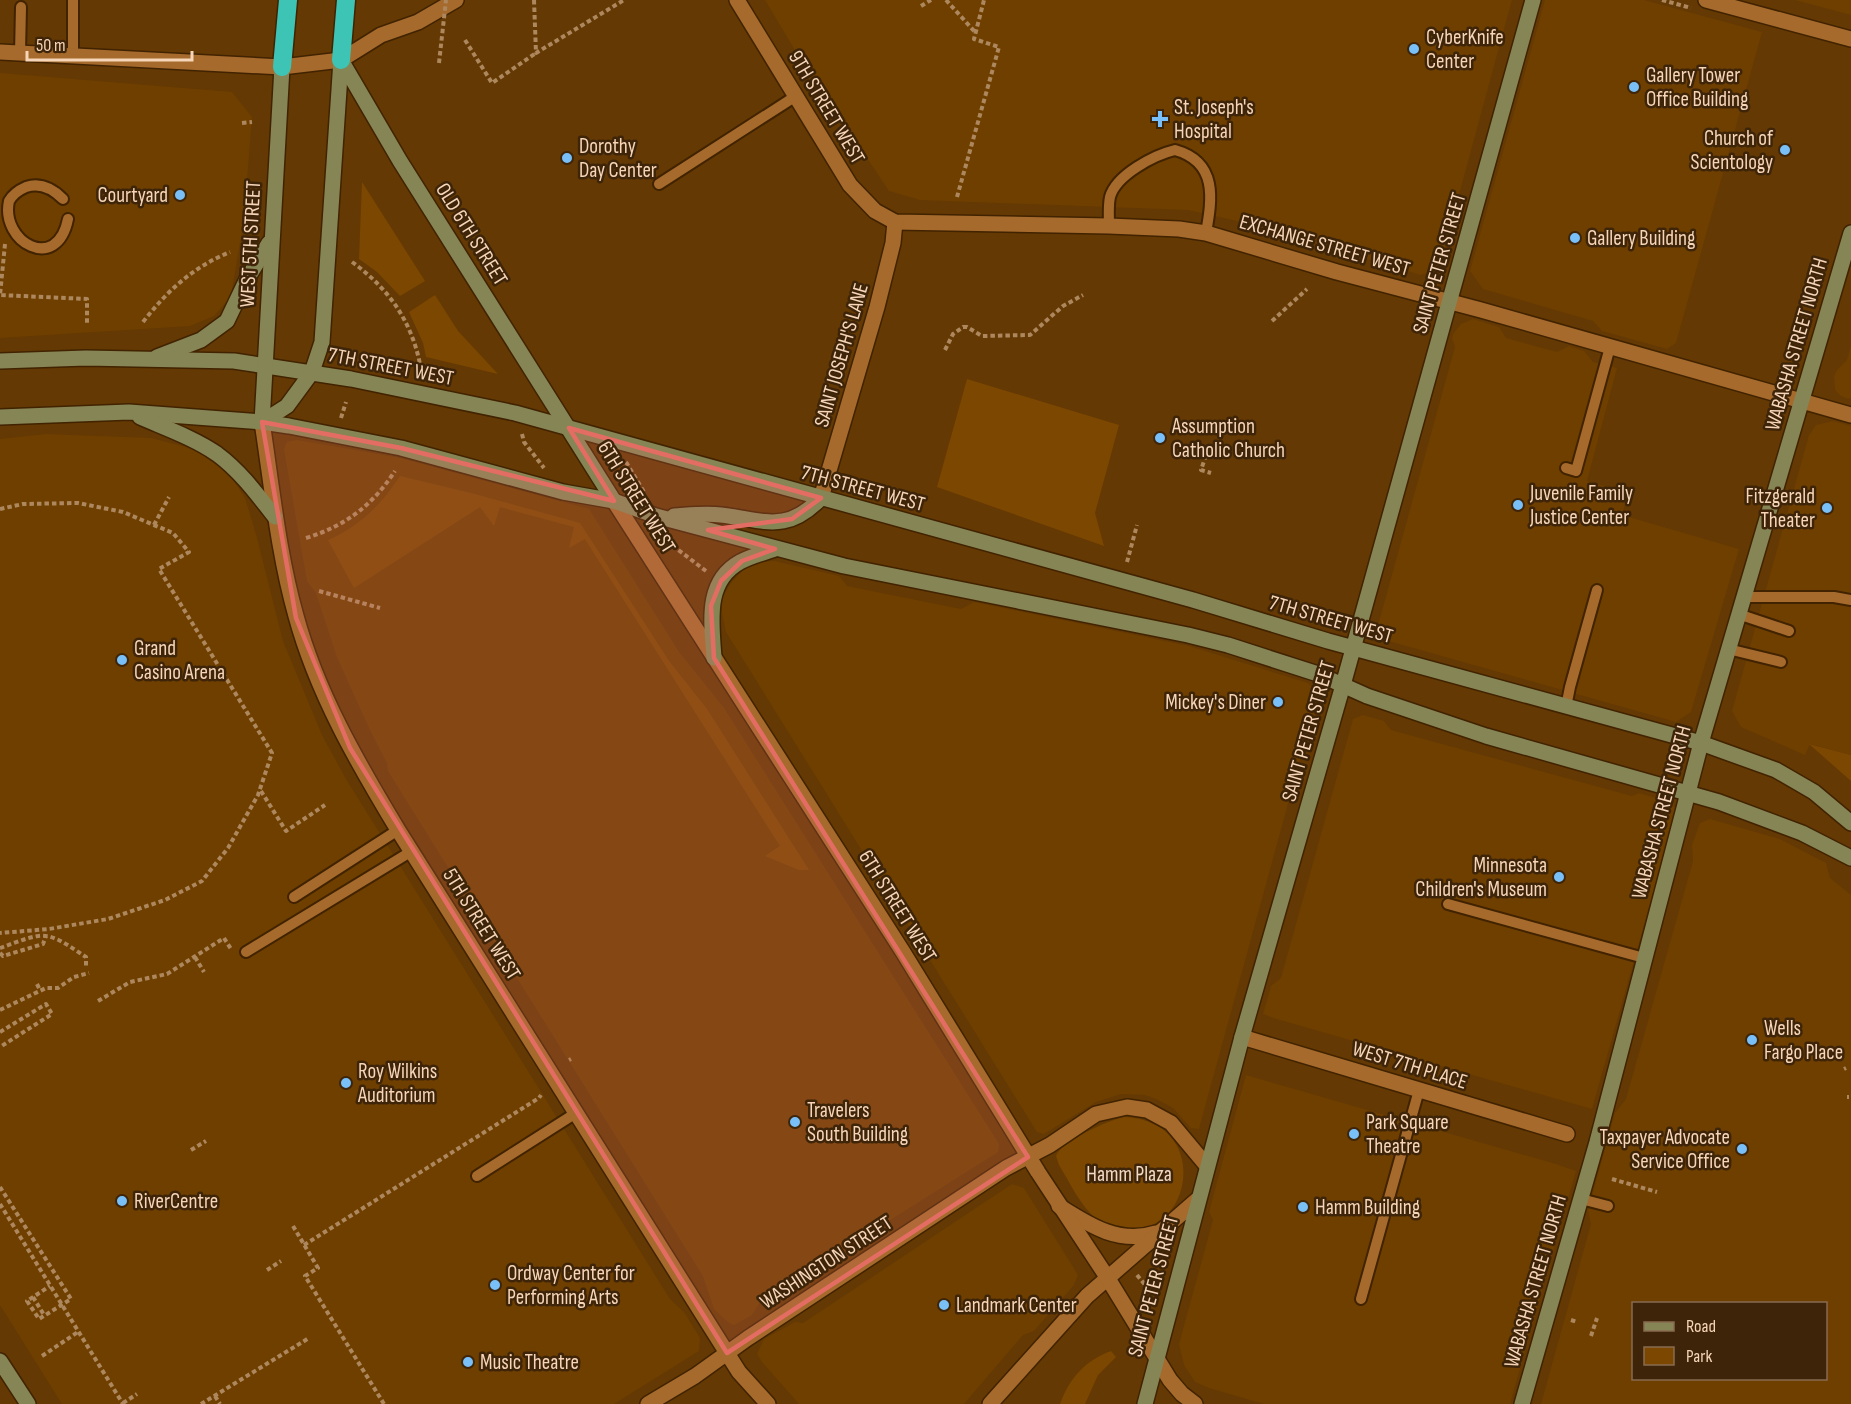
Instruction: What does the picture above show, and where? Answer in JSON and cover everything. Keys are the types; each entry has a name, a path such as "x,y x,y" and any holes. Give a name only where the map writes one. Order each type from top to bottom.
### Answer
{"highway":[{"path":"282,67 288,0"},
{"path":"341,60 346,0"}],"main road":[{"name":"SAINT PETER STREET","path":"1145,1404 1197,1200 1242,1037 1343,685 1533,0"},
{"path":"261,422 287,406 312,372 322,342 341,60"},
{"name":"OLD 6TH STREET","path":"341,60 400,161 569,428"},
{"name":"WEST 5TH STREET","path":"261,422 282,67"},
{"name":"WABASHA STREET NORTH","path":"1522,1404 1581,1199 1701,743 1851,233"},
{"path":"149,361 201,340 227,321 248,279 271,241"},
{"name":"7TH STREET WEST","path":"0,361 86,358 234,361 312,372 492,408 1193,600 1353,648 1701,743 1776,770 1814,792 1851,823"},
{"path":"129,412 194,441 216,454 253,488 274,517"},
{"path":"0,417 129,412 261,422 401,448 563,492 614,501 656,516 844,566 1188,635 1228,645 1343,685 1367,696 1486,736 1763,817 1802,833 1851,858"},
{"name":"6TH STREET WEST","path":"569,428 614,501"},
{"path":"656,516 720,515 765,523 792,519 808,511 821,498"},
{"path":"714,658 711,606 720,581 729,570 742,561 775,549"},
{"path":"0,1361 28,1404"}],"street":[{"path":"0,51 282,67 341,60 381,35 418,22 456,0"},
{"name":"9TH STREET WEST","path":"737,0 850,185 876,211 895,222"},
{"path":"1706,0 1851,39"},
{"name":"EXCHANGE STREET WEST","path":"895,222 1109,226 1206,232 1851,415"},
{"name":"SAINT JOSEPH'S LANE","path":"821,498 877,307 893,243 895,222"},
{"name":"5TH STREET WEST","path":"261,422 274,517 296,618 331,711 350,748 398,830 739,1372 768,1404"},
{"name":"6TH STREET WEST","path":"614,501 903,952 1028,1157 1107,1277 1170,1380 1195,1404"},
{"name":"WEST 7TH PLACE","path":"1242,1037 1567,1134"},
{"path":"1028,1157 1096,1114 1127,1107 1147,1110 1171,1123 1207,1166"},
{"name":"WASHINGTON STREET","path":"648,1404 695,1376 1006,1168 1028,1157"},
{"path":"990,1404 1087,1296 1197,1200"},
{"path":"1059,1205 1090,1226 1104,1232 1131,1237 1159,1233"}],"lane":[{"path":"73,0 73,56"},
{"path":"21,7 21,53"},
{"path":"659,184 796,96"},
{"path":"1109,226 1109,200 1120,180 1156,157 1175,150 1187,154 1207,175 1212,194 1206,232"},
{"path":"63,199 48,187 38,185 19,190 6,206 4,217 6,228 20,245 30,249 41,249 51,246 60,239 66,229 68,219"},
{"path":"1566,468 1576,471 1610,347"},
{"path":"1566,707 1569,687 1597,590"},
{"path":"1743,597 1834,597 1851,600"},
{"path":"1738,614 1789,631"},
{"path":"1728,649 1781,662"},
{"path":"294,897 398,830"},
{"path":"246,952 412,851"},
{"path":"1448,904 1644,958"},
{"path":"1361,1299 1419,1090"},
{"path":"477,1176 576,1113"},
{"path":"1581,1199 1608,1206"}],"path":[{"path":"439,63 446,0"},
{"path":"534,0 536,53"},
{"path":"465,40 492,82 624,0"},
{"path":"921,6 931,0"},
{"path":"946,0 975,33"},
{"path":"957,197 999,47 974,39 984,0"},
{"path":"242,123 252,122"},
{"path":"6,228 0,294 87,299 87,322"},
{"path":"143,322 164,295 190,273 212,259 230,252"},
{"path":"352,262 387,292 400,310 416,345 420,364"},
{"path":"1272,321 1307,289"},
{"path":"945,350 953,334 963,327 982,336 1030,335 1063,306 1083,295"},
{"path":"341,418 346,402"},
{"path":"521,431 524,442 550,475"},
{"path":"1203,451 1207,452 1201,470 1210,473"},
{"path":"626,462 645,494"},
{"path":"306,538 332,530 367,505 383,489 394,471"},
{"path":"153,525 169,497"},
{"path":"0,509 23,504 78,502 123,512 173,533 189,552 159,569 272,753 260,790 228,848 202,881 165,900 108,919 49,929 0,933"},
{"path":"1127,562 1137,525"},
{"path":"668,537 673,546"},
{"path":"662,542 673,546 713,576"},
{"path":"319,591 380,608"},
{"path":"260,790 286,831 325,805"},
{"path":"0,948 39,935 46,936 56,939 86,957 86,967"},
{"path":"0,953 3,956 43,944 46,936"},
{"path":"98,1001 130,982 167,974 208,948"},
{"path":"195,957 204,972"},
{"path":"0,1010 40,990 58,988 74,977 89,973"},
{"path":"37,984 40,990"},
{"path":"0,1032 46,1004 52,1014 0,1047"},
{"path":"304,1245 541,1095"},
{"path":"191,1150 206,1141"},
{"path":"1612,1179 1657,1192"},
{"path":"0,1186 71,1299 39,1319 27,1301 50,1286"},
{"path":"0,1204 123,1404 137,1394"},
{"path":"293,1226 318,1268 305,1276 384,1404"},
{"path":"267,1270 282,1261"},
{"path":"1591,1336 1596,1318"},
{"path":"1571,1320 1576,1322"},
{"path":"42,1356 78,1332"},
{"path":"201,1404 309,1338"},
{"path":"215,1396 220,1404"}],"highlighted area":[{"path":"262,422 401,448 614,501 569,428 821,498 792,519 708,530 775,549 742,561 721,581 711,606 714,658 1028,1157 727,1353 350,748 296,618"}],"shaded area":[{"name":"St. Joseph's Hospital","path":"765,0 1512,0 1439,268 1421,275 1246,223 1188,210 920,200 889,191 793,47"},
{"path":"1545,0 1644,0 1762,32 1676,343 1667,349 1602,331 1593,321 1483,289 1470,271"},
{"path":"1795,0 1851,0 1851,15"},
{"path":"0,73 232,92 252,117 244,219 231,296 214,316 190,326 0,338"},
{"name":"Juvenile Family Justice Center","path":"1473,319 1499,327 1506,338 1557,352 1569,346 1584,351 1593,362 1617,368 1587,481 1628,493 1622,515 1739,549 1691,712 1676,722 1385,640 1377,629 1455,347 1453,334 1461,324"},
{"path":"1851,346 1851,398 1848,399 1835,390 1834,376 1847,360"},
{"path":"1833,421 1851,426 1851,755 1810,744 1805,755 1741,727 1732,711 1809,435 1816,425"},
{"path":"46,434 151,438 194,449 219,464 232,478 245,498 283,641 322,735 346,779 670,1299 684,1312 700,1338 699,1351 614,1404 62,1404 0,1305 0,439"},
{"path":"297,440 400,458 589,509 679,652 724,708 999,1144 998,1152 760,1302 752,1315 734,1325 714,1309 703,1276 388,771 387,763 337,657 316,593 307,581 284,449 287,442"},
{"path":"775,561 839,576 847,586 961,609 974,602 1189,646 1308,683 1318,694 1199,1129 1191,1128 1173,1108 1156,1099 1145,1095 1121,1094 1096,1102 1044,1134 1037,1132 726,632 722,598 731,583 743,570 758,562"},
{"path":"1363,715 1384,721 1391,730 1632,796 1639,793 1673,803 1676,812 1592,1109 1263,1014 1271,986 1281,978 1353,719"},
{"path":"1710,819 1780,839 1826,863 1830,878 1851,895 1851,1404 1541,1404 1591,1224 1588,1211 1615,1113 1626,1099 1693,861 1692,845 1700,823"},
{"path":"1246,1075 1576,1171 1510,1404 1264,1404 1195,1382 1184,1365 1179,1344 1213,1220 1209,1212"},
{"name":"Landmark Center","path":"1012,1184 1024,1188 1078,1275 1074,1285 1034,1331 1023,1335 964,1404 799,1404 762,1362 757,1354 764,1339 795,1322 803,1323"}],"green space":[{"path":"362,182 425,281 400,296 377,272 359,259"},
{"path":"435,295 458,331 498,374 426,357 423,343 409,312"},
{"path":"967,379 1119,425 1095,513 1104,546 937,487"},
{"path":"400,476 580,523 669,661 707,709 809,870 799,870 765,856 780,846 585,539 569,548 574,527 500,507 494,526 480,507 354,588 328,540 369,514"},
{"path":"1809,744 1851,755 1851,781"},
{"name":"Hamm Plaza","path":"1125,1117 1153,1123 1172,1138 1182,1158 1183,1179 1177,1200 1164,1217 1145,1227 1120,1228 1094,1217 1078,1197 1056,1156 1059,1150 1076,1138"},
{"path":"1111,1351 1116,1357 1098,1375 1085,1404 1060,1404 1068,1386 1080,1371 1094,1359"}],"place":[{"name":"CyberKnife Center","path":"1414,49"},
{"name":"Gallery Tower Office Building","path":"1634,87"},
{"name":"St. Joseph's Hospital","path":"1160,119"},
{"name":"Church of Scientology","path":"1785,150"},
{"name":"Dorothy Day Center","path":"567,158"},
{"name":"Courtyard","path":"180,195"},
{"name":"Gallery Building","path":"1575,238"},
{"name":"Assumption Catholic Church","path":"1160,438"},
{"name":"Juvenile Family Justice Center","path":"1518,505"},
{"name":"Fitzgerald Theater","path":"1827,508"},
{"name":"Grand Casino Arena","path":"122,660"},
{"name":"Mickey's Diner","path":"1278,702"},
{"name":"Minnesota Children's Museum","path":"1559,877"},
{"name":"Wells Fargo Place","path":"1752,1040"},
{"name":"Roy Wilkins Auditorium","path":"346,1083"},
{"name":"Travelers South Building","path":"795,1122"},
{"name":"Park Square Theatre","path":"1354,1134"},
{"name":"Taxpayer Advocate Service Office","path":"1742,1149"},
{"name":"RiverCentre","path":"122,1201"},
{"name":"Hamm Building","path":"1303,1207"},
{"name":"Ordway Center for Performing Arts","path":"495,1285"},
{"name":"Landmark Center","path":"944,1305"},
{"name":"Music Theatre","path":"468,1362"}]}
